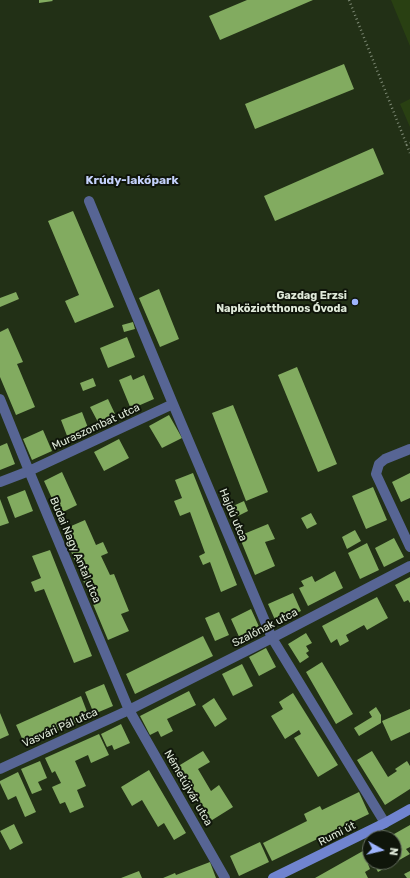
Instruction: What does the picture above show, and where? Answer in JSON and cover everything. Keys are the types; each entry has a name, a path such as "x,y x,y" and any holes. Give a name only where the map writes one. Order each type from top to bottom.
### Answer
{"street":[{"name":"Hajdú utca","path":"89,201 272,638 385,823"},
{"name":"Budai Nagy Antal utca","path":"0,399 130,710"},
{"name":"Muraszombat utca","path":"0,482 29,471 173,404"},
{"path":"410,449 385,459 379,464 376,474 410,547"},
{"name":"Szalónak utca","path":"130,710 410,566"},
{"name":"Vasvári Pál utca","path":"0,769 130,710"},
{"name":"Németújvár utca","path":"130,710 225,878"},
{"name":"Rumi út","path":"273,878 385,823 410,809"}],"path":[{"path":"349,0 410,153"},
{"path":"406,145 410,143"}],"green space":[{"path":"391,0 410,0 410,46"},
{"path":"410,99 410,127 400,104"}],"building":[{"path":"39,0 52,0 53,1 39,3"},
{"path":"247,0 313,0 220,40 209,16"},
{"path":"344,64 354,89 255,129 245,104"},
{"path":"373,148 384,174 275,221 264,196"},
{"path":"73,211 114,307 75,323 65,301 79,295 48,221"},
{"path":"159,289 179,339 160,347 139,298"},
{"path":"16,292 19,299 0,307 0,298"},
{"path":"133,322 135,329 124,332 122,325"},
{"path":"8,328 23,362 17,364 35,407 16,415 0,377 0,332"},
{"path":"127,337 135,357 108,368 100,348"},
{"path":"297,367 337,464 318,472 278,375"},
{"path":"131,375 133,380 144,375 154,399 131,409 119,380"},
{"path":"93,378 96,386 83,391 80,383"},
{"path":"108,399 116,416 99,424 90,407"},
{"path":"233,405 268,492 246,501 212,413"},
{"path":"82,412 90,433 69,441 61,420"},
{"path":"169,415 182,438 162,448 149,426"},
{"path":"43,430 52,451 32,460 23,439"},
{"path":"119,439 129,458 104,471 94,452"},
{"path":"7,443 15,464 0,470 0,446"},
{"path":"62,472 77,505 59,514 44,481"},
{"path":"193,473 237,585 221,592 210,562 203,565 199,556 205,553 190,512 180,516 174,501 182,498 175,480"},
{"path":"410,473 410,498 401,502 392,482"},
{"path":"373,487 387,520 366,529 352,496"},
{"path":"25,490 33,511 15,518 7,497"},
{"path":"0,499 9,523 0,526"},
{"path":"244,501 248,511 238,516 233,506"},
{"path":"311,513 317,524 307,529 301,518"},
{"path":"85,520 96,545 103,542 108,553 101,556 110,575 114,574 129,611 121,614 129,631 108,640 62,530"},
{"path":"268,524 275,539 265,542 275,566 255,575 239,536"},
{"path":"355,530 361,541 347,549 342,537"},
{"path":"394,538 404,557 384,567 375,548"},
{"path":"367,543 379,570 360,579 348,553"},
{"path":"50,550 92,656 74,663 44,589 35,592 31,582 41,578 32,556"},
{"path":"335,571 343,588 308,606 299,588 304,586 301,581 312,576 315,582"},
{"path":"410,577 410,603 408,600 404,602 395,585"},
{"path":"293,593 301,611 276,622 268,604"},
{"path":"377,597 388,618 367,630 364,625 346,635 349,641 340,646 337,639 331,643 322,626"},
{"path":"251,609 261,631 241,641 231,619"},
{"path":"219,612 229,635 215,641 205,618"},
{"path":"306,633 312,643 306,646 309,651 306,653 309,657 300,663 288,644"},
{"path":"203,636 213,656 135,694 126,674"},
{"path":"266,648 276,667 259,676 249,657"},
{"path":"322,662 353,714 336,724 306,672"},
{"path":"242,664 253,686 233,696 222,674"},
{"path":"104,684 113,706 94,714 85,692"},
{"path":"189,691 196,705 167,719 173,731 161,737 158,731 150,735 140,716"},
{"path":"293,693 338,765 318,777 294,738 301,734 299,730 285,739 271,716 283,709 279,702"},
{"path":"81,696 89,717 25,745 16,725"},
{"path":"214,698 227,719 215,727 202,706"},
{"path":"376,707 381,715 381,723 359,736 354,728 372,717 369,712"},
{"path":"410,709 410,732 391,741 382,721"},
{"path":"0,713 9,735 0,739"},
{"path":"121,724 130,743 114,750 112,745 107,747 101,734"},
{"path":"99,734 109,755 91,763 88,755 75,761 86,786 77,790 84,807 70,813 65,802 60,804 52,787 61,783 55,771 52,773 45,758"},
{"path":"203,751 210,762 198,769 211,791 219,785 233,807 209,822 175,768"},
{"path":"372,751 388,777 397,771 395,769 407,761 410,766 410,789 385,805 357,760"},
{"path":"40,761 47,778 38,782 42,790 32,794 21,769"},
{"path":"149,770 186,833 174,840 164,823 158,827 142,800 132,806 121,787"},
{"path":"18,772 36,812 25,817 16,796 8,800 0,783 0,781"},
{"path":"359,792 369,814 272,861 263,843 307,821 304,814 320,806 322,810"},
{"path":"14,824 23,843 10,850 0,831"},
{"path":"410,825 410,847 406,849 410,854 402,858 402,830"},
{"path":"260,842 269,862 239,876 230,856"},
{"path":"362,852 362,870 368,870 365,872 368,878 315,878"},
{"path":"210,862 216,878 163,878 175,873 176,875"},
{"path":"139,871 142,878 121,878"},
{"path":"410,871 410,878 407,878 404,874"}],"place":[{"name":"Gazdag Erzsi Napköziotthonos Óvoda","path":"355,302"}],"district":[{"name":"Krúdy-lakópark","path":"132,181"}]}
